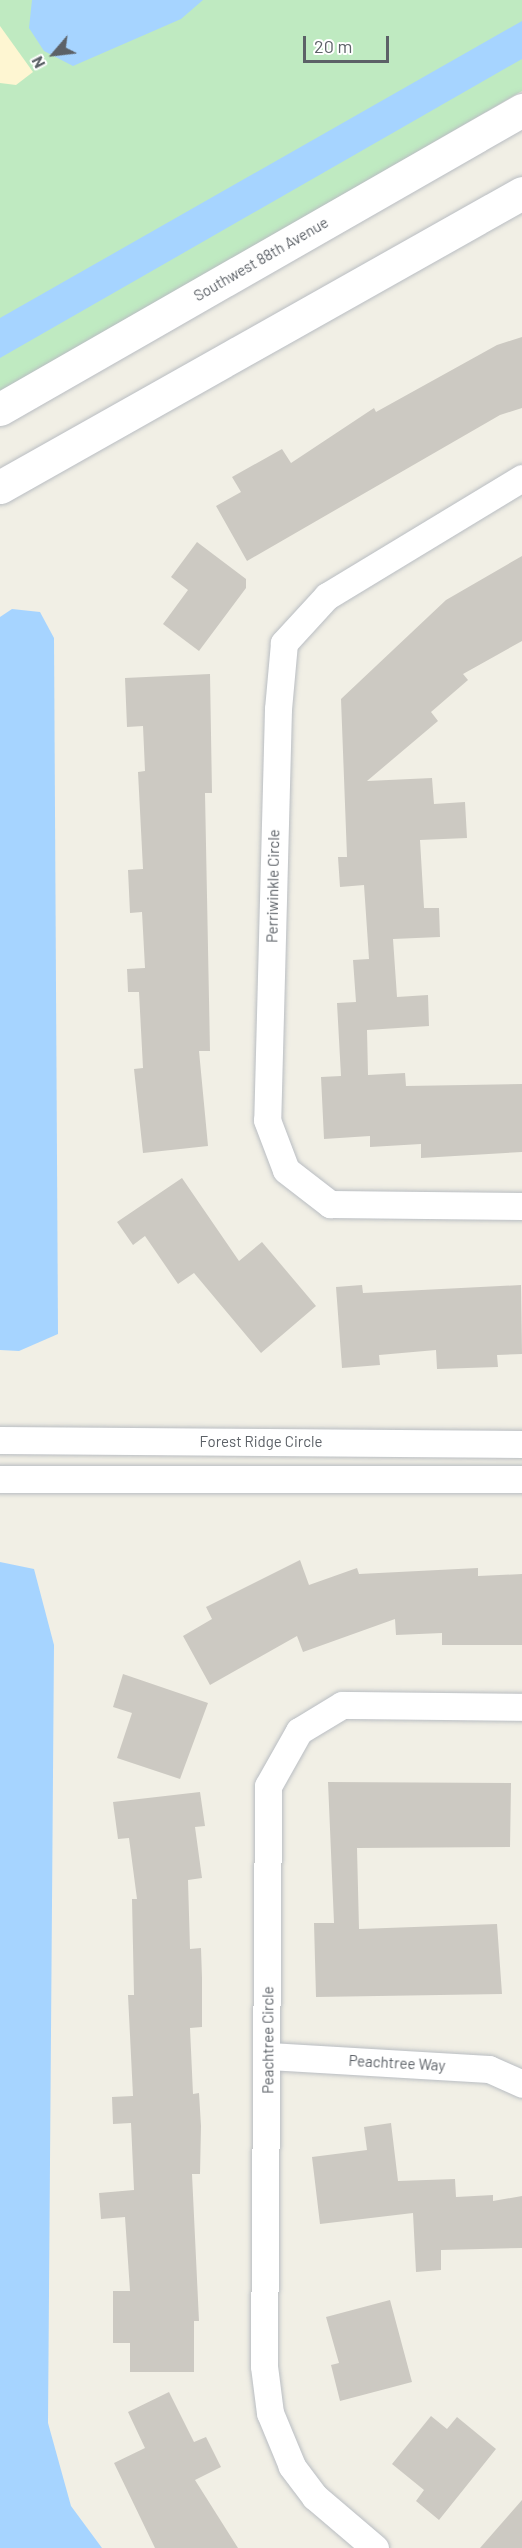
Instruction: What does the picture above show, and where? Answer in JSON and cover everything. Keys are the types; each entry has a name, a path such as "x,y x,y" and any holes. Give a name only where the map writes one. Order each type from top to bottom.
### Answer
{"main road":[{"name":"Southwest 88th Avenue","path":"0,408 522,110"},
{"path":"0,487 522,193"}],"street":[{"name":"Perriwinkle Circle","path":"522,478 327,596 284,643 267,1120 286,1170 330,1204 522,1206"},
{"name":"Forest Ridge Circle","path":"0,1440 522,1444"},
{"path":"0,1479 522,1479"},
{"name":"Peachtree Circle","path":"375,2548 309,2489 292,2466 270,2413 264,2366 269,2056 268,1786 298,1731 342,1705 522,1707"},
{"name":"Peachtree Way","path":"269,2056 489,2069 522,2085"}],"green space":[{"path":"0,0 522,0 522,91 0,393"}],"sand":[{"path":"0,26 33,72 16,85 0,83"}],"water":[{"path":"32,0 203,0 181,19 73,66 44,51 29,28"},
{"path":"522,21 522,59 0,358 0,318"},
{"path":"12,609 40,612 54,638 58,1334 19,1351 0,1350 0,617"},
{"path":"0,1562 34,1569 54,1645 48,2423 71,2506 102,2548 0,2548"}],"building":[{"path":"522,337 522,408 500,415 247,561 216,506 241,492 232,477 282,449 291,463 374,408 376,412 497,345"},
{"path":"197,542 246,579 246,588 199,651 163,624 188,590 171,577"},
{"path":"522,556 522,641 463,674 468,680 431,712 438,721 367,781 432,778 434,804 465,802 467,838 420,840 424,908 439,908 440,937 393,939 397,997 428,995 429,1026 367,1030 368,1075 405,1073 406,1086 522,1084 522,1152 421,1158 421,1144 370,1147 370,1136 324,1139 321,1077 341,1076 337,1003 356,1002 353,960 369,959 364,885 340,887 338,857 347,857 341,699 446,600"},
{"path":"210,674 212,793 205,793 210,1051 199,1051 208,1146 143,1153 134,1069 143,1068 139,992 128,992 127,969 145,968 142,912 130,913 128,870 143,869 138,772 145,771 143,726 127,727 125,678"},
{"path":"182,1178 239,1261 262,1242 316,1306 261,1353 194,1273 178,1284 145,1236 133,1245 117,1222"},
{"path":"362,1285 363,1293 521,1285 522,1354 497,1355 498,1367 437,1369 436,1350 379,1355 380,1365 342,1368 336,1287"},
{"path":"300,1560 309,1585 357,1568 359,1574 478,1568 478,1576 522,1574 522,1645 442,1645 442,1633 396,1635 395,1619 303,1652 297,1636 210,1685 183,1636 212,1619 206,1607"},
{"path":"123,1674 208,1703 180,1779 117,1758 132,1713 113,1707"},
{"path":"328,1782 511,1783 510,1847 357,1848 359,1929 497,1924 502,1994 316,1997 314,1923 334,1923"},
{"path":"200,1792 205,1826 195,1827 202,1878 188,1880 190,1949 201,1948 202,1978 202,2027 190,2028 193,2094 199,2093 201,2126 200,2174 192,2174 199,2321 194,2321 194,2372 130,2372 130,2343 113,2343 113,2291 130,2291 125,2217 101,2219 99,2193 134,2190 131,2123 113,2124 112,2097 133,2096 128,1995 134,1995 132,1899 137,1899 129,1838 118,1839 113,1802"},
{"path":"391,2123 398,2181 455,2179 456,2197 493,2195 493,2201 522,2196 522,2248 441,2250 441,2270 416,2272 413,2213 320,2224 312,2157 367,2150 364,2127"},
{"path":"390,2300 412,2382 340,2401 331,2365 339,2363 326,2317"},
{"path":"169,2392 194,2442 206,2437 221,2467 195,2480 238,2548 155,2548 114,2463 145,2448 128,2412"},
{"path":"431,2416 447,2429 457,2417 496,2449 439,2520 416,2501 424,2490 392,2464"},
{"path":"522,2500 522,2548 480,2548"}]}
